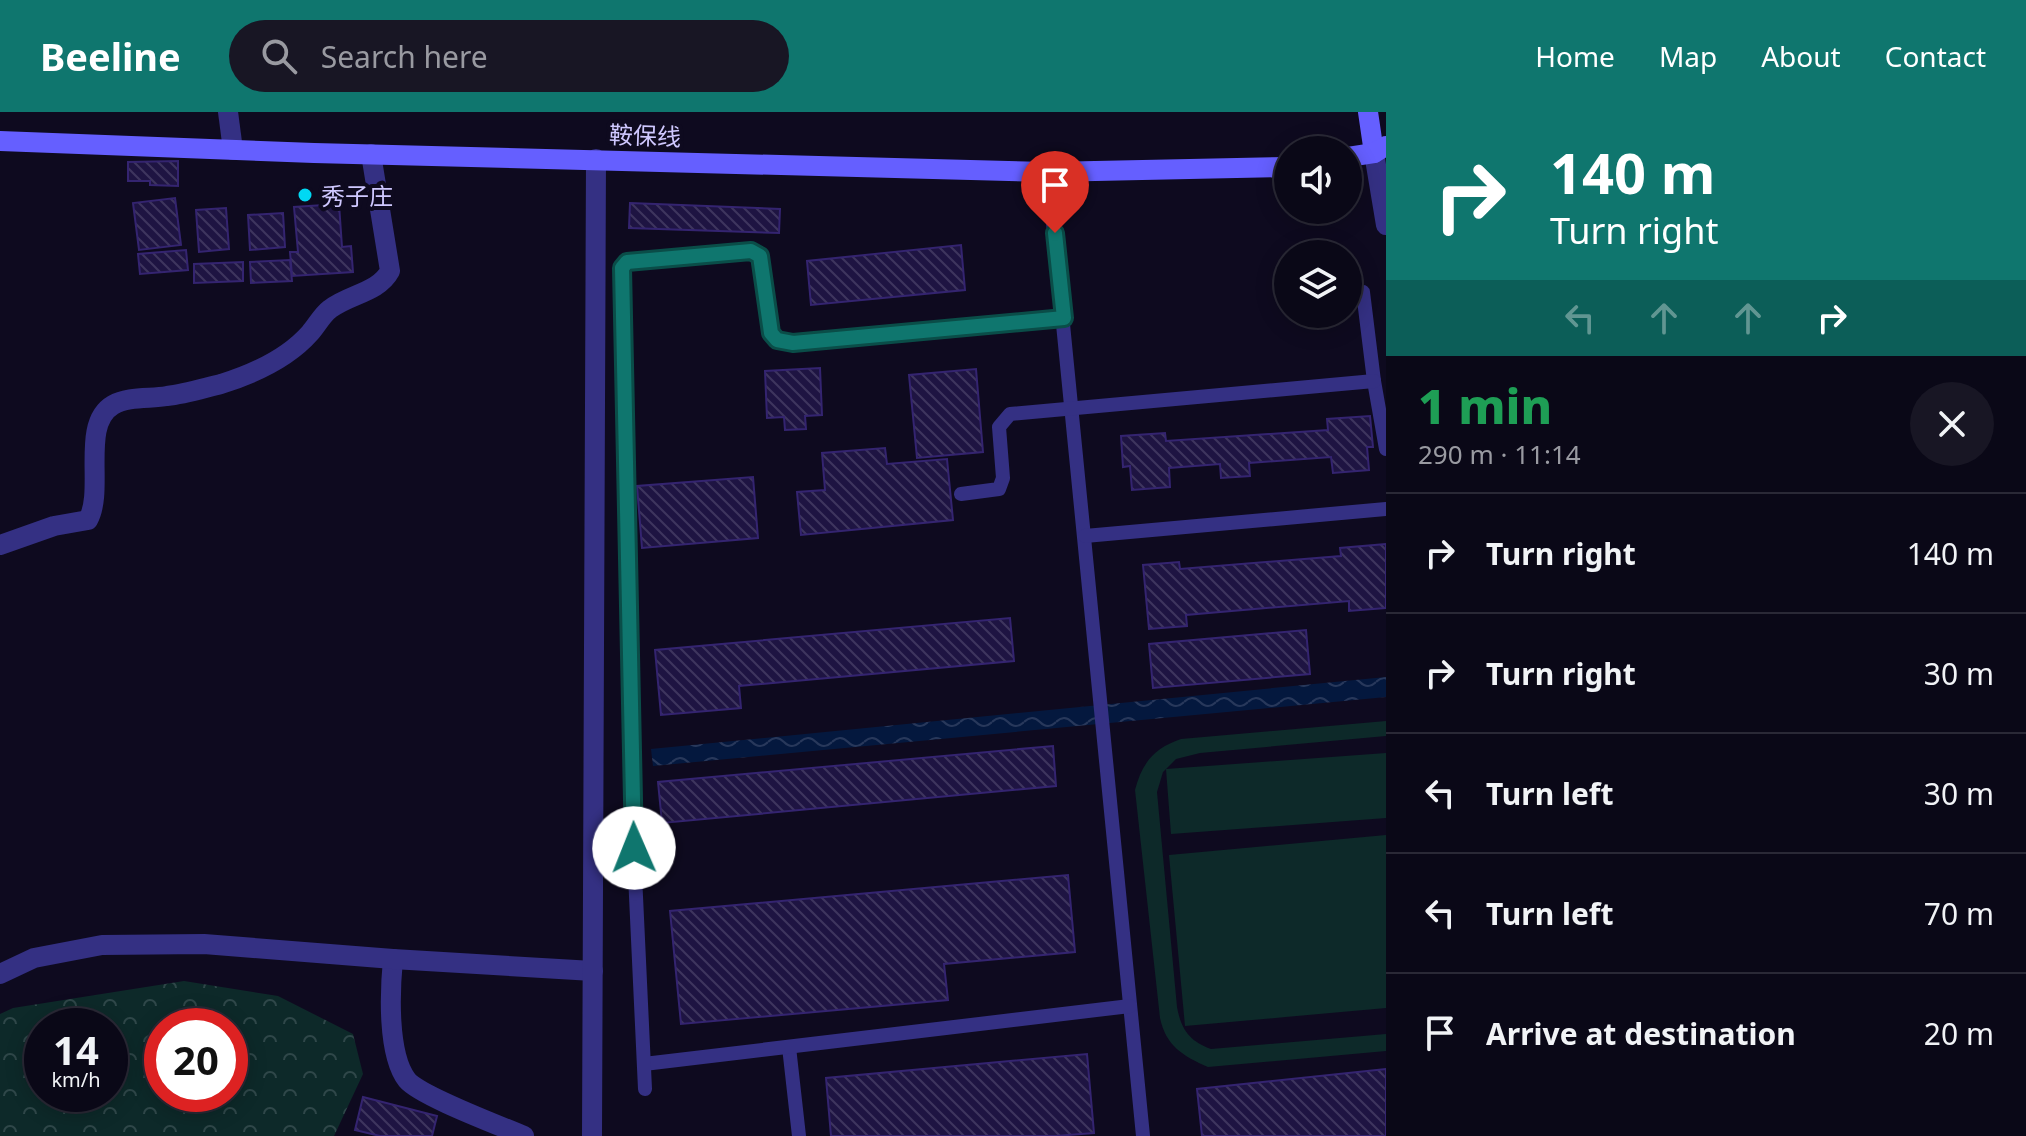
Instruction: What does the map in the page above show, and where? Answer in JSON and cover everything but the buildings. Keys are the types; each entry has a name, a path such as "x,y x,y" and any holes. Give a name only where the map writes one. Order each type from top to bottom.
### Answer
{"main road":[{"path":"1362,155 1382,152 1368,112"},
{"name":"鞍保线","path":"0,141 1048,172 1274,167"}],"street":[{"path":"228,112 233,150"},
{"path":"1382,152 1386,225"},
{"path":"0,545 54,526 88,520 95,507 98,423 112,405 210,386 260,369 283,356 309,334 327,311 385,281 390,271 371,154"},
{"path":"592,1136 596,159"},
{"path":"0,974 34,958 102,945 204,944 593,971"},
{"path":"393,959 389,1002 398,1057 408,1081 432,1096 524,1136"}],"lane":[{"path":"1048,172 1143,1136"},
{"path":"645,1089 635,875 622,268 627,262 751,251 760,256 771,333 777,340 793,343 1064,318"},
{"path":"1363,292 1386,449"},
{"path":"961,494 999,489 1003,478 999,427 1010,414 1374,381"},
{"path":"1085,536 1386,509"},
{"path":"644,1064 1130,1006"},
{"path":"789,1047 799,1136"}],"green space":[{"path":"1386,721 1386,736 1200,753 1176,759 1163,772 1157,792 1177,1007 1187,1033 1211,1049 1386,1034 1386,1051 1208,1067 1191,1059 1171,1043 1160,1018 1135,790 1150,758 1163,747 1181,739"},
{"path":"1386,753 1386,818 1171,834 1166,769"},
{"path":"1386,835 1386,1008 1185,1026 1169,855"},
{"path":"184,981 278,996 353,1034 363,1074 334,1136 0,1136 0,1014 13,1008"}],"water":[{"path":"1386,677 1386,697 653,766 651,749"}],"place":[{"name":"秀子庄","path":"305,195"}],"route":[{"path":"634,848 622,268 627,262 751,251 760,256 771,333 777,340 793,343 1064,318 1055,233"}]}
